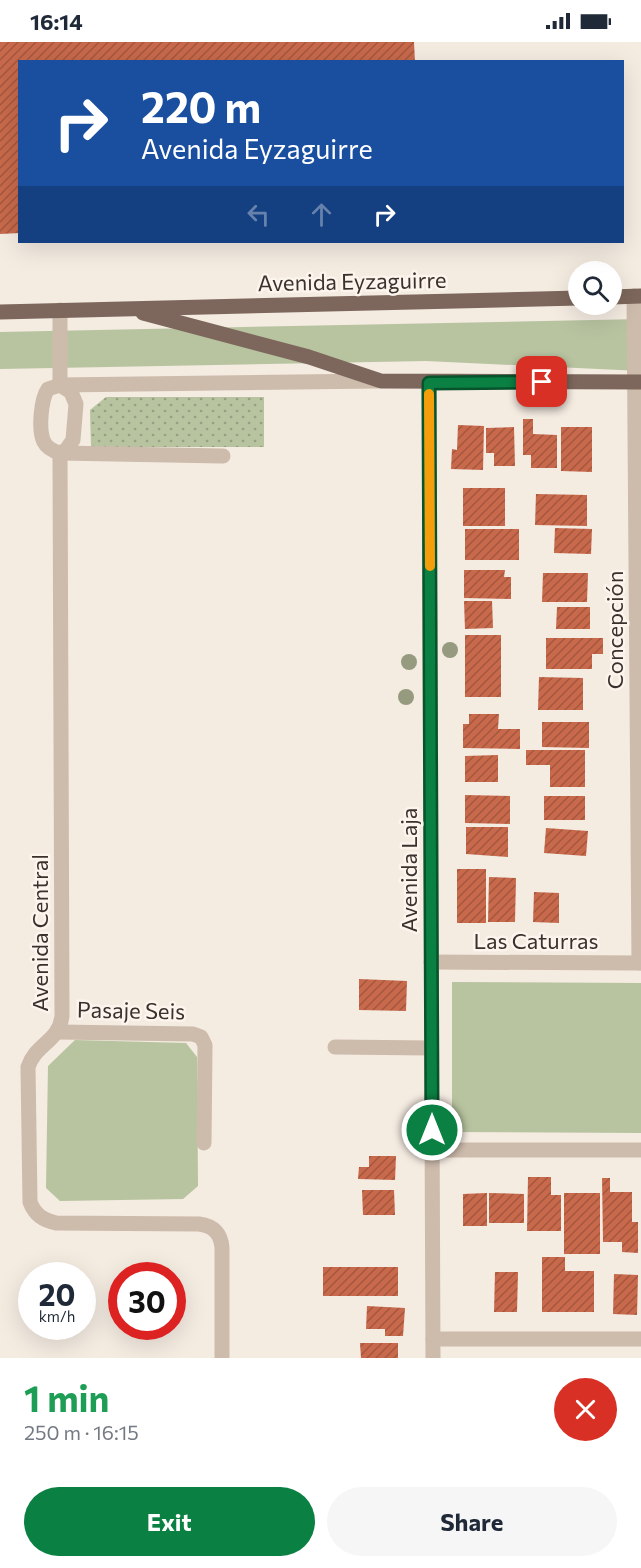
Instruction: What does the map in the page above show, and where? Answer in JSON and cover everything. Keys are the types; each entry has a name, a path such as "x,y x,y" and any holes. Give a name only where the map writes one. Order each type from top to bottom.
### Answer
{"main road":[{"path":"622,297 637,296"},
{"name":"Avenida Eyzaguirre","path":"0,312 568,298"},
{"name":"Avenida Eyzaguirre","path":"126,308 309,357 381,381 429,383 638,382"}],"street":[{"name":"Concepción","path":"637,296 640,963"},
{"path":"60,310 60,385"},
{"name":"Avenida Eyzaguirre","path":"60,385 381,381"},
{"name":"Avenida Laja","path":"429,383 433,1358"},
{"path":"60,385 48,389 42,406 44,442 49,448 60,453 223,456"},
{"path":"60,385 71,392 76,404 74,440 66,450 60,453"},
{"name":"Avenida Central","path":"60,453 62,1016 58,1032 36,1050 28,1067 29,1194 33,1209 43,1219 56,1223 199,1224 216,1230 220,1235 222,1248 222,1358"},
{"name":"Las Caturras","path":"431,962 640,963"},
{"name":"Pasaje Seis","path":"58,1032 192,1034 201,1037 205,1045 204,1143"},
{"path":"335,1047 431,1048"},
{"path":"432,1150 641,1150"},
{"path":"433,1339 641,1339"}],"green space":[{"path":"641,319 641,371 426,361 0,369 0,332"},
{"path":"106,397 264,397 264,447 91,447 90,410"},
{"path":"452,982 641,983 641,1133 452,1132"},
{"path":"75,1040 186,1043 197,1057 198,1186 183,1199 60,1201 46,1188 48,1066"}],"building":[{"path":"0,42 414,42 415,60 18,60 18,233 0,234"},
{"path":"523,419 533,419 533,434 557,435 557,468 531,468 531,455 523,455"},
{"path":"458,425 484,426 483,470 451,469 452,449 457,450"},
{"path":"514,427 515,466 494,466 494,453 486,453 486,428"},
{"path":"561,427 592,427 592,472 561,471"},
{"path":"463,488 505,488 505,526 463,526"},
{"path":"536,494 587,495 587,526 535,525"},
{"path":"555,528 592,529 591,554 554,553"},
{"path":"465,529 519,529 519,560 465,560"},
{"path":"464,570 505,570 504,577 511,577 511,599 464,598"},
{"path":"543,573 588,573 587,602 542,602"},
{"path":"464,601 492,601 493,628 465,629"},
{"path":"557,607 590,607 590,629 556,629"},
{"path":"465,635 501,635 501,697 465,697"},
{"path":"546,638 603,638 603,654 592,654 592,669 546,669"},
{"path":"539,677 583,678 583,710 538,710"},
{"path":"469,714 499,714 498,729 520,729 520,749 463,748 463,724 469,724"},
{"path":"542,722 589,722 589,748 542,747"},
{"path":"526,750 585,750 585,787 550,787 550,765 526,765"},
{"path":"498,755 498,782 465,782 465,756"},
{"path":"465,795 510,796 510,824 465,823"},
{"path":"544,796 585,796 585,820 544,820"},
{"path":"466,827 508,827 508,857 466,854"},
{"path":"546,828 588,831 586,856 544,853"},
{"path":"457,869 486,869 486,923 457,923"},
{"path":"489,877 516,878 515,922 488,922"},
{"path":"534,892 559,893 559,923 533,922"},
{"path":"359,979 407,981 406,1011 359,1010"},
{"path":"369,1156 396,1156 395,1180 358,1179 359,1167 369,1167"},
{"path":"528,1177 551,1177 551,1195 561,1195 561,1231 527,1231"},
{"path":"602,1178 610,1178 610,1192 632,1192 632,1222 638,1222 638,1253 622,1252 622,1242 603,1242"},
{"path":"362,1190 394,1190 395,1215 363,1215"},
{"path":"487,1193 487,1226 463,1226 463,1194"},
{"path":"489,1193 524,1194 524,1223 489,1223"},
{"path":"564,1193 600,1193 600,1254 564,1254"},
{"path":"542,1257 565,1257 565,1271 594,1271 594,1312 542,1312"},
{"path":"323,1267 398,1267 398,1296 323,1296"},
{"path":"495,1272 518,1272 517,1312 494,1312"},
{"path":"614,1274 638,1275 637,1315 613,1314"},
{"path":"367,1306 405,1308 403,1336 385,1336 385,1329 366,1329"},
{"path":"360,1343 398,1343 398,1358 361,1358"}],"slow traffic":[{"path":"429,394 430,566"}],"route":[{"path":"432,1130 429,383 542,382"}]}
